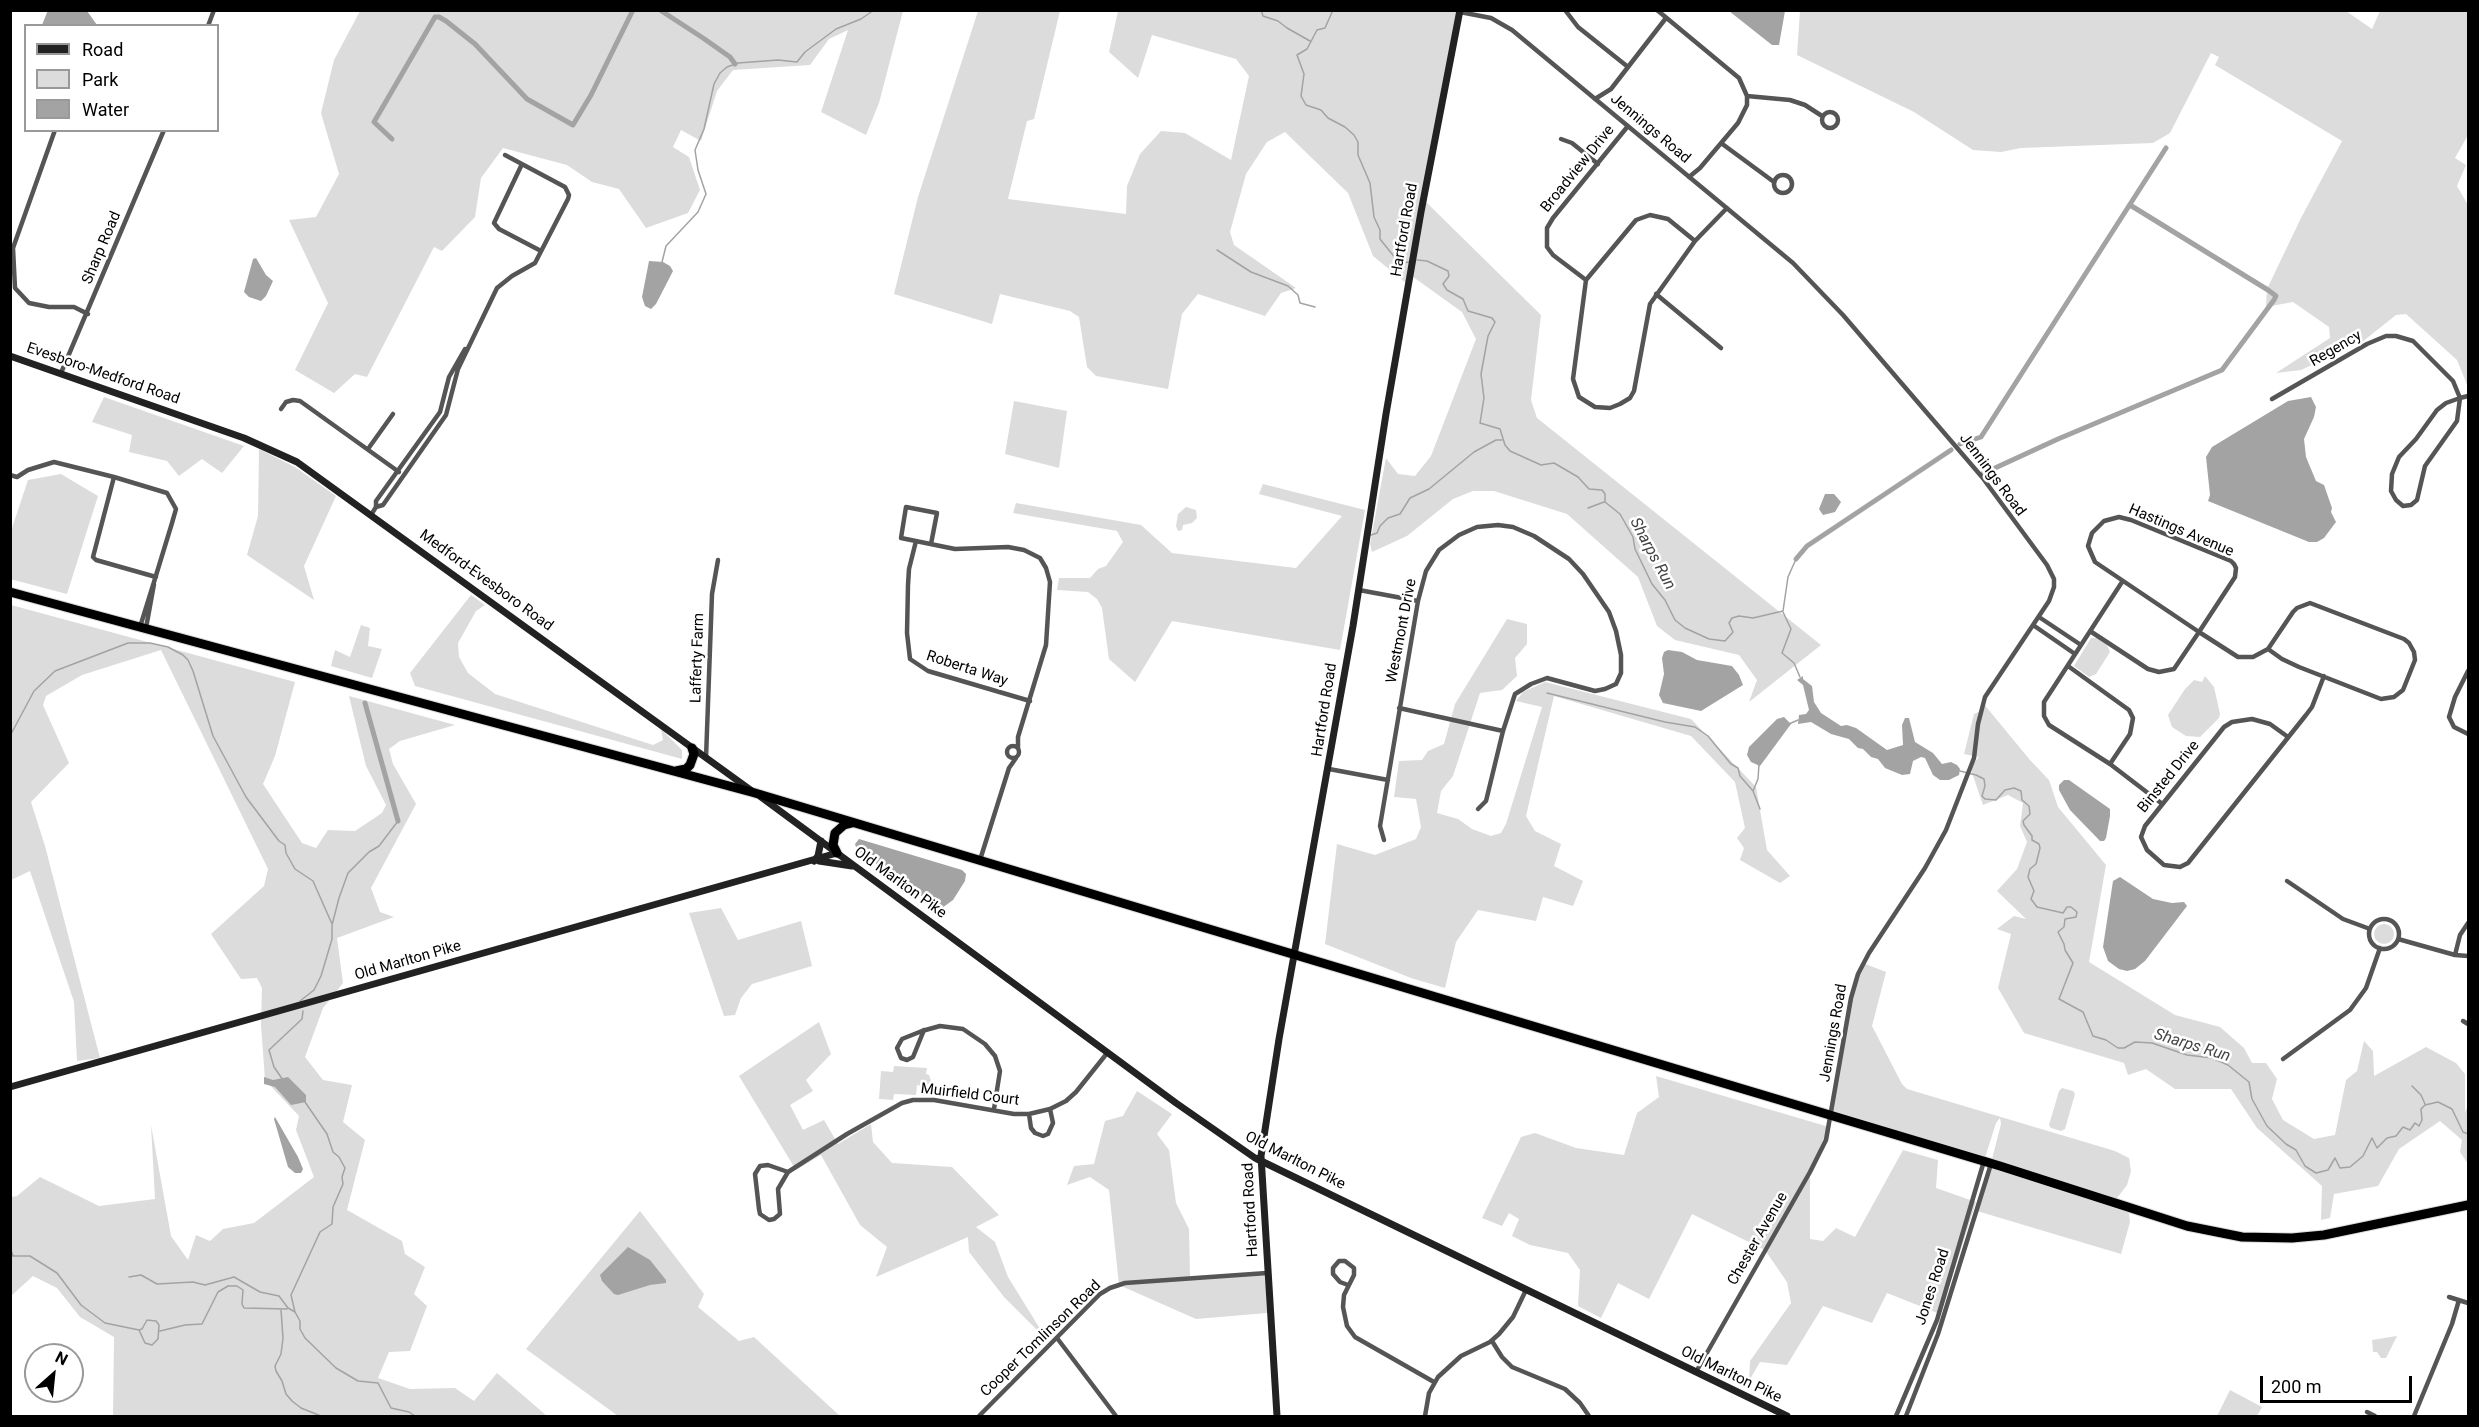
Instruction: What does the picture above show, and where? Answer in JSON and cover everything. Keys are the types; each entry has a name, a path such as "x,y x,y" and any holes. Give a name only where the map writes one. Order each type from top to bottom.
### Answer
{"highway":[{"path":"10,592 755,793 1988,1162 2187,1226 2242,1237 2292,1238 2324,1235 2469,1204"},
{"path":"675,771 681,771 690,765 694,754 692,748"},
{"path":"837,853 832,845 835,833 844,825 856,823"}],"street":[{"path":"1565,10 1578,27 1628,67"},
{"path":"1657,10 1739,78 1747,96 1743,114 1700,168 1689,177"},
{"name":"Jennings Road","path":"1460,11 1491,18 1512,30 1793,263 1832,302 1982,477 2054,579 2052,594 2039,617 1985,697 1978,724 1974,758 1942,838 1858,974 1851,998 1832,1115"},
{"name":"Hartford Road","path":"1277,1416 1261,1161 1279,1039 1296,955 1359,590 1384,425 1415,246 1460,11"},
{"path":"1595,99 1608,92 1666,18"},
{"path":"1747,96 1791,100 1805,105 1822,116"},
{"name":"Broadview Drive","path":"1586,280 1553,255 1547,247 1547,228 1628,126"},
{"path":"54,132 14,248 15,288 29,303 74,308 88,314"},
{"name":"Sharp Road","path":"61,373 88,314 163,132"},
{"path":"1561,139 1572,143 1599,164"},
{"path":"1721,143 1774,182 1776,190 1781,193 1787,192 1792,185 1789,177 1783,175 1777,177 1774,182"},
{"path":"376,507 383,505 446,415 454,379 497,288 535,263 569,195 565,187 504,155"},
{"path":"522,164 494,223 499,229 541,251"},
{"path":"1695,242 1668,219 1658,215 1643,216 1636,220 1586,280 1573,379 1579,397 1586,403 1602,408 1620,404 1630,398 1634,391 1647,314 1656,294 1695,242 1727,208"},
{"path":"1656,294 1721,348"},
{"name":"Regency","path":"2272,399 2367,344 2386,336 2407,339 2421,349 2453,381 2460,398"},
{"path":"371,514 376,507 376,501 440,412 449,377 461,353 467,348"},
{"name":"Evesboro-Medford Road","path":"10,356 187,418"},
{"path":"2460,398 2457,421 2428,460 2423,471 2417,500 2411,505 2403,506 2391,491 2392,474 2399,457 2416,439 2437,410 2446,403 2460,398 2469,396"},
{"path":"281,409 286,402 300,401 404,475"},
{"path":"368,449 393,414"},
{"name":"Medford-Evesboro Road","path":"187,418 284,455 322,478 821,841"},
{"path":"10,475 17,477 27,470 54,462 167,493 176,509 143,627"},
{"path":"114,477 93,557 155,580"},
{"path":"931,544 937,513 906,507 901,538 955,549 1008,547 1024,550 1040,558 1050,582 1046,645 1018,737 1008,750 1009,768 980,860"},
{"name":"Hastings Avenue","path":"2112,518 2131,520 2231,561 2236,568 2235,577 2199,632 2122,582 2095,562 2088,546 2097,526 2112,518"},
{"name":"Westmont Drive","path":"1384,840 1380,826 1418,602 1426,571 1439,550 1459,535 1477,527 1498,525 1513,527 1551,546 1583,574 1599,593 1613,621 1621,654 1621,673 1616,684 1595,691 1547,678 1515,694 1503,731 1486,801 1478,809"},
{"name":"Roberta Way","path":"916,541 909,569 908,585 907,633 910,659 917,666 928,671 1030,701"},
{"name":"Lafferty Farm","path":"706,758 712,594 718,560"},
{"path":"2122,582 2044,702 2044,716 2049,725 2110,764 2161,803"},
{"path":"1359,590 1418,602"},
{"path":"2090,631 2148,669 2159,672 2174,669 2199,632 2238,657 2253,657 2268,649 2297,608 2310,603 2404,639 2414,652 2413,668 2403,690 2388,699 2381,699 2283,659 2268,649"},
{"path":"2039,617 2081,645"},
{"path":"2033,625 2076,654"},
{"path":"2068,666 2129,710 2133,718 2130,734 2110,764"},
{"path":"2469,671 2455,697 2449,717 2454,727 2469,734"},
{"name":"Binsted Drive","path":"2288,737 2270,724 2252,719 2232,722 2224,727 2161,803 2145,826 2142,832 2142,843 2147,850 2164,865 2180,867 2193,858 2288,737 2312,706 2324,676"},
{"path":"1399,708 1503,731"},
{"path":"1009,768 1020,753 1018,737"},
{"path":"1011,747 1018,748"},
{"path":"1009,757 1016,758"},
{"path":"1329,769 1388,780"},
{"path":"821,841 821,849 814,861 836,862 858,869"},
{"name":"Old Marlton Pike","path":"821,841 1229,1141 1261,1161 1787,1416"},
{"name":"Old Marlton Pike","path":"10,1087 837,853"},
{"path":"2287,881 2343,919 2370,929"},
{"path":"2388,919 2398,927 2398,939 2391,947 2380,948 2370,937 2370,929 2377,921 2388,919"},
{"path":"2455,955 2460,934 2469,923"},
{"path":"2398,939 2455,955 2469,956"},
{"path":"2283,1059 2350,1010 2366,988 2380,948"},
{"path":"924,1030 913,1057 907,1060 901,1058 897,1052 898,1043 924,1030 952,1026 969,1032 985,1044 995,1056 1000,1071 994,1109"},
{"name":"Muirfield Court","path":"788,1172 847,1134 902,1103 924,1099 1014,1114 1029,1114 1050,1109 1066,1101 1076,1092 1108,1052"},
{"path":"1029,1114 1030,1128 1043,1136 1048,1134 1053,1123 1050,1109"},
{"name":"Chester Avenue","path":"1696,1372 1810,1172 1826,1140 1832,1115"},
{"name":"Jones Road","path":"1896,1416 1937,1320 1988,1162"},
{"name":"Jones Road","path":"1906,1416 1938,1334 1988,1162"},
{"path":"764,1164 788,1172 778,1189 780,1214 769,1220 760,1214 756,1170 764,1164"},
{"path":"1348,1285 1340,1282 1333,1274 1333,1268 1339,1261 1345,1261 1354,1268 1354,1275 1343,1301 1343,1313 1347,1326 1355,1337 1434,1382"},
{"name":"Cooper Tomlinson Road","path":"979,1416 1100,1294 1113,1286 1171,1279 1267,1273"},
{"path":"1425,1416 1427,1399 1434,1382 1442,1372 1461,1356 1492,1341 1510,1322 1526,1290"},
{"path":"2450,1297 2469,1303"},
{"path":"2414,1416 2459,1300"},
{"path":"1057,1338 1116,1416"},
{"path":"1492,1341 1506,1363 1518,1371 1565,1389 1580,1403 1589,1416"},
{"path":"2367,1412 2375,1416"}],"green space":[{"path":"360,11 903,11 879,103 866,135 821,112 848,30 829,39 810,65 733,70 717,91 701,141 681,130 673,147 689,157 700,190 688,213 646,228 619,189 592,182 567,165 503,148 481,178 475,217 442,251 434,247 367,377 355,374 334,393 295,370 328,303 289,220 316,217 339,174 321,113 334,60"},
{"path":"978,11 1060,11 1034,119 1027,121 1008,199 1126,214 1127,186 1140,154 1161,131 1185,133 1231,160 1249,76 1236,59 1152,35 1138,78 1109,52 1118,11 1457,11 1425,201 1541,315 1531,400 1537,418 1821,645 1749,702 1757,680 1739,655 1675,640 1657,626 1638,577 1567,514 1494,491 1473,491 1453,499 1407,536 1372,552 1370,544 1386,458 1398,474 1415,476 1431,456 1476,339 1462,312 1409,274 1406,283 1373,256 1348,193 1285,132 1267,142 1246,174 1230,232 1234,245 1296,288 1281,293 1265,316 1198,294 1182,314 1168,389 1096,376 1087,367 1079,317 1070,311 1000,294 992,324 894,294 918,197"},
{"path":"1800,11 2346,11 2372,29 2380,11 2468,11 2468,135 2455,158 2466,165 2457,186 2468,205 2468,387 2457,360 2406,314 2396,315 2362,342 2301,370 2276,373 2330,338 2329,327 2293,302 2266,307 2267,289 2342,141 2215,65 2219,57 2211,53 2170,133 2153,143 2021,148 2001,152 1973,150 1914,112 1797,55"},
{"path":"104,397 244,446 222,473 202,459 179,476 167,461 129,452 132,435 92,422"},
{"path":"1014,401 1067,411 1059,468 1005,454"},
{"path":"259,449 295,467 336,496 304,566 314,600 247,555 258,516"},
{"path":"61,474 98,496 67,594 10,579 11,531 28,480"},
{"path":"1263,484 1365,510 1340,650 1172,621 1135,682 1109,659 1102,608 1097,599 1088,592 1057,590 1059,578 1090,578 1098,569 1106,566 1123,542 1117,531 1013,513 1016,503 1141,525 1172,553 1296,568 1342,516 1259,494"},
{"path":"1186,507 1196,510 1197,518 1192,523 1183,525 1182,530 1178,531 1176,526 1178,514"},
{"path":"471,595 485,605 476,611 458,643 459,657 468,673 495,694 653,745 663,740 661,729 682,750 682,759 415,686 410,673"},
{"path":"11,605 295,682 275,756 263,784 302,843 316,848 328,830 355,831 382,813 386,805 366,766 349,696 455,725 400,741 389,749 393,764 416,804 371,888 380,912 394,917 337,938 343,983 323,1008 305,1057 323,1080 352,1085 343,1122 365,1140 347,1210 402,1241 405,1254 425,1267 414,1294 427,1306 410,1351 389,1352 378,1378 410,1389 455,1388 474,1401 497,1373 547,1416 113,1416 114,1337 80,1317 57,1288 33,1276 11,1296 11,1197 17,1196 40,1177 99,1206 155,1199 151,1125 171,1236 188,1260 196,1235 210,1241 223,1229 254,1223 314,1177 296,1130 299,1116 265,1080 261,1025 262,988 257,978 241,979 211,934 264,886 268,869 161,650 82,675 46,696 43,705 69,763 31,802 45,846 100,1058 77,1061 74,1002 30,871 11,880"},
{"path":"1507,619 1527,624 1527,644 1515,658 1517,676 1502,690 1480,693 1453,776 1441,791 1437,813 1458,819 1472,829 1491,836 1501,833 1506,824 1542,707 1516,701 1523,692 1545,682 1691,719 1756,787 1767,850 1790,876 1780,883 1740,860 1744,848 1737,838 1745,828 1735,782 1691,736 1554,696 1526,816 1535,831 1561,844 1554,866 1583,881 1573,906 1543,897 1536,921 1478,910 1456,942 1445,988 1411,978 1325,944 1337,844 1375,855 1416,839 1421,827 1416,799 1394,797 1399,761 1422,760 1428,751 1444,744 1455,704"},
{"path":"361,625 370,628 368,646 382,649 372,678 331,666 335,650 350,657"},
{"path":"2091,638 2097,638 2107,645 2110,652 2096,674 2089,677 2074,666"},
{"path":"2205,676 2214,687 2219,718 2200,737 2186,736 2172,727 2168,715 2185,689 2194,680 2202,682"},
{"path":"1983,703 2049,780 2058,807 2106,865 2089,962 2175,1015 2220,1027 2244,1048 2252,1063 2266,1063 2277,1079 2272,1099 2283,1120 2314,1139 2335,1135 2346,1080 2357,1071 2364,1041 2373,1051 2374,1076 2426,1047 2456,1063 2465,1074 2465,1112 2468,1105 2468,1164 2460,1152 2462,1140 2440,1121 2399,1149 2378,1186 2334,1194 2330,1218 2321,1220 2322,1186 2257,1128 2231,1089 2175,1089 2146,1069 2128,1075 2124,1063 2024,1033 1998,988 2011,934 1997,929 2014,916 2026,919 1997,891 2017,869 2027,842 2020,826 2023,803 2008,795 1983,805 1970,767 1979,757 1964,754 1974,714 1981,711"},
{"path":"721,908 738,940 801,921 812,966 752,984 741,998 735,1015 724,1016 689,913"},
{"path":"2384,924 2391,927 2394,934 2391,941 2384,944 2377,941 2374,934 2377,927"},
{"path":"1863,963 1886,972 1872,1026 1902,1084 1907,1089 2115,1151 2129,1158 2131,1171 2127,1185 2114,1202 2128,1207 2130,1222 2121,1254 1977,1211 2001,1124 2000,1118 1996,1123 1984,1161 1832,1115 1851,998"},
{"path":"819,1022 831,1054 806,1080 813,1091 790,1105 803,1130 824,1120 838,1144 871,1124 873,1142 892,1163 952,1167 999,1215 976,1227 995,1242 1008,1277 1047,1340 1004,1297 969,1252 968,1237 876,1277 887,1247 860,1225 821,1155 796,1170 739,1076"},
{"path":"894,1066 927,1068 926,1074 929,1075 934,1089 917,1085 916,1095 894,1094 893,1100 879,1099 881,1071 893,1072"},
{"path":"1656,1076 1829,1127 1810,1169 1810,1239 1823,1241 1836,1228 1855,1237 1903,1150 1938,1160 1936,1188 1976,1202 1940,1314 1887,1293 1872,1323 1823,1306 1787,1365 1760,1362 1749,1381 1750,1361 1791,1303 1787,1282 1765,1250 1692,1214 1649,1299 1618,1283 1601,1318 1578,1306 1580,1270 1568,1253 1530,1245 1512,1236 1519,1219 1509,1213 1502,1226 1482,1218 1521,1137 1535,1133 1576,1148 1624,1155 1637,1113 1659,1097"},
{"path":"2062,1088 2073,1091 2075,1094 2065,1129 2061,1131 2049,1125 2059,1091"},
{"path":"1137,1091 1172,1114 1157,1134 1169,1150 1176,1203 1189,1229 1190,1276 1266,1275 1267,1313 1196,1319 1119,1285 1109,1190 1090,1177 1067,1185 1074,1166 1094,1164 1105,1121 1123,1116"},
{"path":"640,1211 704,1294 698,1307 739,1341 754,1337 840,1416 618,1416 526,1349"},
{"path":"2397,1336 2386,1358 2381,1358 2377,1352 2373,1352 2372,1340"},
{"path":"2230,1390 2262,1407 2257,1416 2217,1416"}],"water":[{"path":"48,10 87,11 96,24 42,24"},
{"path":"1729,11 1785,11 1779,45 1772,45"},
{"path":"256,258 266,275 273,281 261,301 249,297 244,292 253,259"},
{"path":"649,261 663,262 673,271 656,304 651,309 645,306 642,297"},
{"path":"2311,397 2316,407 2304,439 2306,457 2316,481 2324,485 2336,522 2324,538 2317,542 2309,542 2208,501 2210,495 2206,457 2212,447 2288,401"},
{"path":"1825,494 1834,494 1841,502 1835,512 1823,515 1819,509"},
{"path":"1668,650 1682,652 1697,660 1732,666 1743,685 1701,711 1663,703 1659,695 1664,674 1662,658 1664,652"},
{"path":"1803,676 1803,679 1812,686 1814,702 1821,713 1841,726 1856,728 1887,750 1903,745 1902,725 1905,718 1909,718 1915,742 1933,753 1942,764 1951,762 1957,765 1960,769 1959,775 1949,780 1940,780 1933,775 1925,758 1921,757 1913,761 1910,774 1902,775 1885,768 1878,759 1871,757 1849,739 1831,734 1811,722 1798,724 1799,715 1806,714 1809,710 1803,685 1797,680"},
{"path":"1784,717 1791,724 1760,766 1751,762 1747,755 1749,747 1777,719"},
{"path":"2064,780 2069,780 2110,809 2104,841 2100,841 2070,810 2059,790 2059,785"},
{"path":"859,839 962,870 966,874 965,881 953,900 942,908 937,907 857,850 855,844"},
{"path":"2120,877 2153,899 2172,903 2184,902 2187,906 2145,961 2135,969 2127,971 2119,969 2108,961 2103,947 2113,881"},
{"path":"264,1077 273,1080 288,1077 306,1095 306,1102 291,1105 275,1087 264,1084"},
{"path":"275,1117 298,1157 303,1169 301,1173 295,1173 288,1167"},
{"path":"628,1247 650,1260 666,1283 650,1285 618,1295 614,1294 602,1281 600,1275"}],"waterway":[{"path":"392,139 374,122 435,17 446,21 475,44 527,99 573,125 591,95 633,10"},
{"path":"660,10 730,57 735,64"},
{"path":"662,262 666,246 698,212 706,194 698,170 695,150 704,129 714,84 720,73 727,67 738,63 778,60 797,62 805,52 836,29 861,19 874,10"},
{"path":"1261,10 1263,16 1278,21 1310,41"},
{"name":"Sharps Run","path":"1333,10 1325,28 1317,30 1307,49 1297,55 1304,74 1301,96 1306,105 1321,110 1328,118 1354,135 1358,142 1358,155 1370,183 1374,217 1380,230 1380,239 1396,259 1403,263 1409,262"},
{"path":"1960,444 1981,437 2166,148"},
{"path":"1982,474 2058,439 2222,370 2274,300 2276,296 2268,290 2130,205"},
{"path":"1217,250 1251,272 1288,286 1298,295 1300,303 1315,307"},
{"name":"Sharps Run","path":"1417,260 1427,261 1448,271 1449,276 1443,284 1447,290 1463,299 1468,311 1492,318 1495,322 1488,336 1481,374 1484,398 1480,423 1500,429 1505,445 1510,451 1541,465 1554,463 1578,477 1589,489 1602,490 1605,494 1605,502"},
{"path":"1371,535 1377,533 1388,518 1400,514 1410,498 1429,489 1474,452 1496,440 1502,440"},
{"path":"1796,559 1807,546 1951,450"},
{"path":"1588,508 1604,502"},
{"name":"Sharps Run","path":"1605,502 1620,514 1633,537 1635,549 1652,584 1665,600 1675,620 1685,628 1709,639 1725,641 1733,632 1729,623 1732,618 1739,616 1753,618 1783,611"},
{"path":"1783,611 1788,577 1796,559"},
{"name":"Sharps Run","path":"1783,612 1791,629 1782,653 1794,663 1800,677"},
{"path":"10,736 34,691 55,671 128,643 150,643 168,647 183,655 193,671 213,736 246,797 279,841 285,845 286,853 295,869 313,881 332,924"},
{"path":"1547,693 1665,722 1695,727 1708,736 1731,764 1738,768 1740,776 1753,791 1760,809"},
{"path":"365,703 398,821"},
{"path":"1789,724 1798,720"},
{"path":"1753,791 1758,779 1759,764"},
{"name":"Sharps Run","path":"1960,771 1984,779 1985,786 1982,796 1985,799 1996,800 2005,790 2014,788 2021,791 2022,800 2029,806 2030,814 2023,821 2024,825 2032,836 2032,840 2039,844 2040,848 2036,864 2030,869 2028,877 2034,891 2031,899 2037,907 2063,913 2067,907 2071,907 2077,912 2076,917 2065,919 2064,927 2058,932 2073,963 2059,999 2083,1012 2093,1036 2106,1040 2118,1048 2124,1048 2135,1042 2152,1043 2187,1055 2212,1058 2228,1065 2249,1082 2252,1099 2267,1126 2296,1150 2305,1166 2316,1173 2328,1170 2335,1158 2340,1168 2350,1167 2363,1156 2372,1138 2377,1148 2387,1138 2396,1136 2403,1127 2410,1130 2415,1123 2419,1126 2422,1120 2421,1109 2425,1105 2438,1102 2452,1109 2463,1132 2468,1134"},
{"path":"300,1001 314,990 321,976 332,939 332,925 339,898 348,873 369,852 379,846 398,821"},
{"path":"283,1080 274,1067 269,1050 302,1019 303,1011"},
{"path":"2412,1086 2421,1095 2425,1104"},
{"path":"305,1102 327,1134 333,1152 345,1168 342,1177 343,1184 333,1207 332,1224 320,1232 291,1295 300,1321 300,1329 305,1338 336,1368 358,1381 378,1383 391,1408 409,1412 415,1416"},
{"path":"10,1248 13,1255"},
{"path":"10,1256 30,1256 57,1273 81,1305 105,1323 139,1330"},
{"path":"129,1277 141,1275 157,1284 193,1282 205,1285 234,1277 260,1292 279,1296 288,1308 295,1312"},
{"path":"160,1331 185,1325 202,1324 218,1292 228,1286 237,1286 243,1290 244,1308 287,1309"},
{"path":"281,1310 283,1338 281,1354 275,1366 276,1371 286,1394 292,1401 301,1408 321,1416"},
{"path":"147,1320 156,1321 159,1325 158,1339 152,1345 145,1343 139,1330 147,1320"}]}
